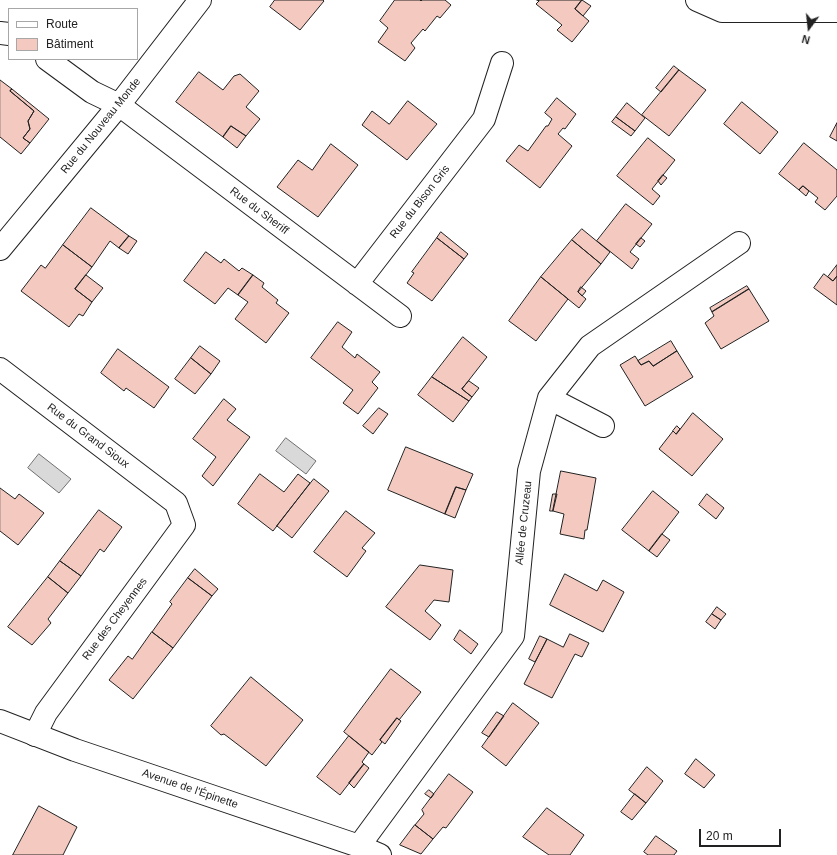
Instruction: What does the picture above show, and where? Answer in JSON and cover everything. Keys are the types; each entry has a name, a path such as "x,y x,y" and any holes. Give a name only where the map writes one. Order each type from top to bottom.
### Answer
{"street":[{"name":"Rue du Nouveau Monde","path":"0,249 119,105 200,0"},
{"path":"697,0 722,12 837,11"},
{"name":"Rue du Sheriff","path":"48,60 92,92 119,105 400,316"},
{"name":"Rue du Bison Gris","path":"357,284 484,119 502,64"},
{"name":"Allée de Cruzeau","path":"359,846 513,636 529,471 549,398 590,346 739,243"},
{"name":"Rue du Grand Sioux","path":"0,369 176,503"},
{"path":"549,398 603,426"},
{"name":"Rue des Cheyennes","path":"35,735 46,713 184,525 176,503"},
{"name":"Avenue de l'Épinette","path":"0,721 75,750 359,846 380,855"}],"shaded area":[{"path":"286,438 316,461 306,474 276,451"},
{"path":"39,454 71,479 59,493 28,468"}],"building":[{"path":"275,0 324,1 300,30 270,7"},
{"path":"395,0 445,0 451,5 440,18 437,16 425,31 423,29 411,43 415,48 405,61 378,42 388,28 380,21"},
{"path":"537,0 582,0 575,9 589,21 572,42 557,30 562,25 536,4 539,1"},
{"path":"582,0 591,6 583,16 575,9"},
{"path":"674,66 679,70 661,92 656,88"},
{"path":"679,70 706,90 669,136 642,115"},
{"path":"199,72 223,90 234,76 240,74 259,91 246,107 260,119 246,136 231,126 223,137 176,102"},
{"path":"0,80 12,89 10,91 34,111 28,121 30,129 23,138 30,143 21,154 0,137"},
{"path":"12,89 49,119 30,143 23,138 30,129 28,121 34,111 10,91"},
{"path":"557,98 576,114 565,129 563,128 558,134 572,146 540,188 506,161 519,145 528,151 552,119 545,113"},
{"path":"408,101 437,124 407,160 362,125 372,111 389,124"},
{"path":"742,102 778,132 760,154 724,124"},
{"path":"627,103 645,118 635,131 616,117"},
{"path":"616,117 635,131 631,136 612,122"},
{"path":"837,123 837,141 830,137"},
{"path":"231,126 246,136 237,148 223,137"},
{"path":"648,138 675,160 652,189 660,196 653,205 617,176"},
{"path":"804,143 837,170 837,196 825,210 815,202 818,198 803,186 799,190 779,174"},
{"path":"331,144 358,165 318,217 277,187 298,160 312,170"},
{"path":"663,175 667,178 661,185 658,181"},
{"path":"803,186 809,191 806,196 799,190"},
{"path":"626,204 652,224 630,252 639,259 632,269 597,241"},
{"path":"91,208 129,236 119,248 110,241 92,267 63,245"},
{"path":"582,229 610,252 601,264 572,240"},
{"path":"441,232 468,254 464,259 437,238"},
{"path":"129,236 137,241 128,254 119,248"},
{"path":"437,238 464,259 432,301 407,283 414,273 412,272"},
{"path":"641,238 645,241 640,247 636,244"},
{"path":"572,240 601,264 578,292 586,299 579,308 541,277"},
{"path":"63,245 92,267 75,289 92,302 83,316 79,314 69,327 21,291 41,265 45,268"},
{"path":"206,252 221,263 224,259 239,271 242,268 253,275 238,295 228,288 215,304 184,281"},
{"path":"837,265 837,276 833,281 828,277"},
{"path":"824,274 833,281 837,276 837,305 814,288"},
{"path":"86,275 103,288 92,302 75,289"},
{"path":"253,275 264,283 262,287 278,300 276,303 289,313 266,343 235,319 248,302 238,295"},
{"path":"541,277 568,299 536,341 509,321"},
{"path":"747,286 749,289 712,312 710,308"},
{"path":"581,287 586,291 582,296 578,292"},
{"path":"749,289 769,321 721,349 705,323 714,316 712,312"},
{"path":"338,322 352,332 342,347 355,358 357,354 380,372 372,382 378,388 358,414 343,403 353,390 311,358"},
{"path":"463,337 487,357 462,389 472,397 469,401 432,377"},
{"path":"671,341 677,351 653,366 649,361 641,365 638,361"},
{"path":"200,346 220,361 211,374 191,358"},
{"path":"118,349 169,387 154,408 126,388 124,391 101,373"},
{"path":"677,351 693,377 645,406 620,365 635,356 641,365 649,361 653,366"},
{"path":"191,358 211,374 195,394 175,379"},
{"path":"432,377 469,401 453,422 418,395"},
{"path":"469,381 479,388 472,397 462,389"},
{"path":"224,399 236,409 227,420 250,437 213,486 202,476 216,457 193,439"},
{"path":"379,408 388,414 373,434 363,426"},
{"path":"693,413 723,439 692,476 659,449 673,431 676,434"},
{"path":"677,426 680,429 676,434 673,431"},
{"path":"406,447 473,474 466,490 456,487 445,514 388,490"},
{"path":"561,471 596,478 587,530 585,530 584,539 560,534 564,514 553,511"},
{"path":"260,474 284,492 298,474 310,483 273,531 238,504"},
{"path":"314,479 329,491 292,538 277,526"},
{"path":"456,487 466,490 455,518 445,514"},
{"path":"0,488 15,499 19,494 44,513 18,545 0,531"},
{"path":"653,491 679,512 649,551 622,530"},
{"path":"553,494 557,494 553,511 550,511"},
{"path":"707,494 724,508 716,519 699,505"},
{"path":"99,510 122,527 104,552 100,549 81,576 60,561"},
{"path":"346,511 375,533 362,548 366,551 347,577 314,552"},
{"path":"662,534 670,540 657,557 649,551"},
{"path":"60,561 81,576 68,593 48,577"},
{"path":"420,565 453,570 449,602 434,600 425,611 441,625 430,640 386,607"},
{"path":"195,569 218,589 212,596 188,578"},
{"path":"565,574 597,591 603,580 624,592 603,632 550,605"},
{"path":"48,577 68,593 48,619 51,623 32,645 8,627"},
{"path":"188,578 212,596 173,648 152,632 172,604 170,602"},
{"path":"717,607 726,614 721,620 712,614"},
{"path":"712,614 721,620 715,629 706,622"},
{"path":"460,630 478,644 471,654 454,640"},
{"path":"152,632 173,648 133,699 109,680 128,656 132,659"},
{"path":"570,634 589,643 582,657 575,654 552,698 524,684 547,639 563,647"},
{"path":"540,636 547,639 535,662 529,659"},
{"path":"391,669 421,692 399,720 397,718 380,740 382,742 372,755 344,732"},
{"path":"251,677 303,720 266,766 224,734 221,735 211,726"},
{"path":"513,703 539,723 506,766 482,747"},
{"path":"497,712 504,716 489,737 482,733"},
{"path":"397,718 401,721 385,744 380,740"},
{"path":"349,736 369,752 362,762 364,764 340,795 317,777"},
{"path":"696,759 715,775 704,788 685,774"},
{"path":"364,764 369,768 354,788 349,783"},
{"path":"647,767 663,781 646,803 629,790"},
{"path":"449,774 473,792 446,828 443,827 433,839 415,825 424,814 422,810"},
{"path":"429,790 434,794 431,798 425,794"},
{"path":"635,794 646,803 632,820 621,812"},
{"path":"39,806 77,827 63,855 13,855"},
{"path":"547,808 584,835 570,855 549,855 523,837"},
{"path":"415,825 433,839 421,854 400,845"},
{"path":"656,836 677,851 674,855 648,855 644,852"}]}
